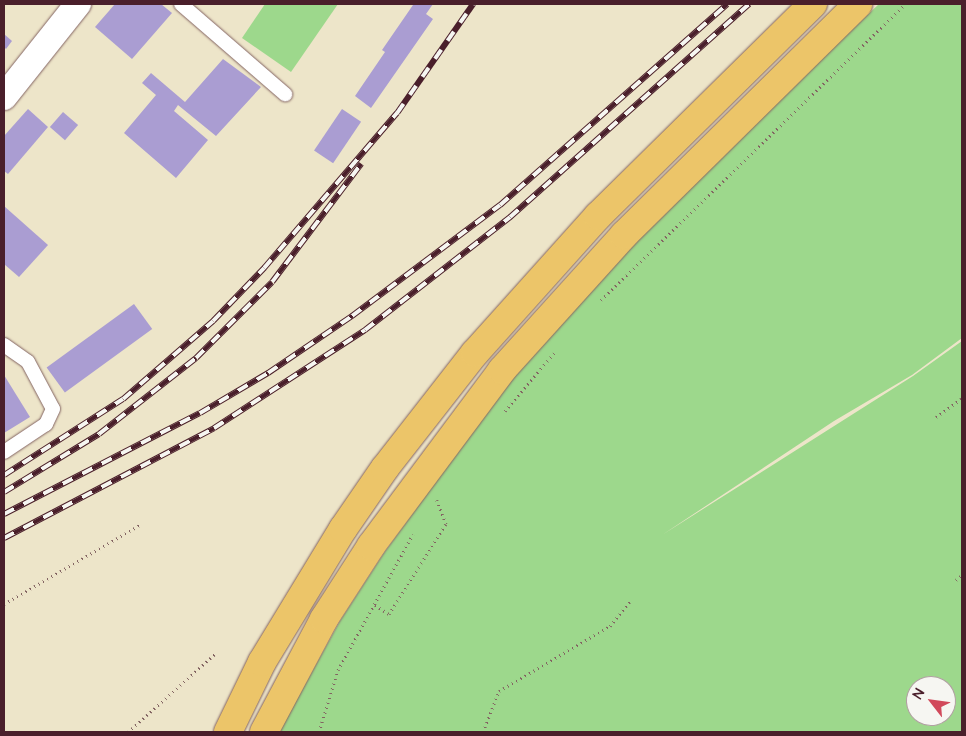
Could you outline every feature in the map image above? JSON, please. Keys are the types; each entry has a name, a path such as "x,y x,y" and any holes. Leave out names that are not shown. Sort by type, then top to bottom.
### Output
{"highway":[{"path":"228,732 262,662 343,529 385,468 474,353 598,216 813,4"},
{"path":"264,732 324,619 370,546 502,370 631,228 858,4"}],"street":[{"path":"4,97 78,4"}],"lane":[{"path":"182,4 285,94"},
{"path":"4,345 28,362 53,409 46,424 4,452"}],"path":[{"path":"596,306 905,4"},
{"path":"499,418 556,350"},
{"path":"936,417 962,398"},
{"path":"375,605 389,614 446,524 435,495 430,503"},
{"path":"4,604 140,525"},
{"path":"319,732 338,670 416,529"},
{"path":"956,580 962,575"},
{"path":"483,732 499,691 610,626 631,600"},
{"path":"128,732 216,653"}],"green space":[{"path":"265,4 338,4 291,72 242,38"},
{"path":"879,4 962,4 962,338 912,375 834,421 662,535 913,376 962,341 962,732 279,732 340,621 384,553 512,377 697,176"}],"building":[{"path":"115,4 161,4 172,13 132,59 95,27"},
{"path":"411,4 433,4 426,14 433,19 371,108 355,96 385,52 382,50 413,5"},
{"path":"4,34 12,41 6,49 4,47"},
{"path":"223,59 261,87 216,136 178,105 174,111 208,140 176,178 124,133 156,95 142,83 151,73 185,102"},
{"path":"28,109 48,127 8,174 4,171 4,136"},
{"path":"342,109 361,122 333,163 314,150"},
{"path":"63,112 78,125 65,140 50,127"},
{"path":"4,206 48,245 19,277 4,264"},
{"path":"134,304 152,329 65,393 47,367"},
{"path":"4,375 30,417 4,433"}],"railway":[{"path":"4,475 123,399 213,321 264,268 397,113 473,4"},
{"path":"4,514 200,413 268,373 352,316 500,205 727,4"},
{"path":"4,538 214,428 365,330 510,217 749,4"},
{"path":"4,492 99,434 196,358 272,282 361,164"}]}
